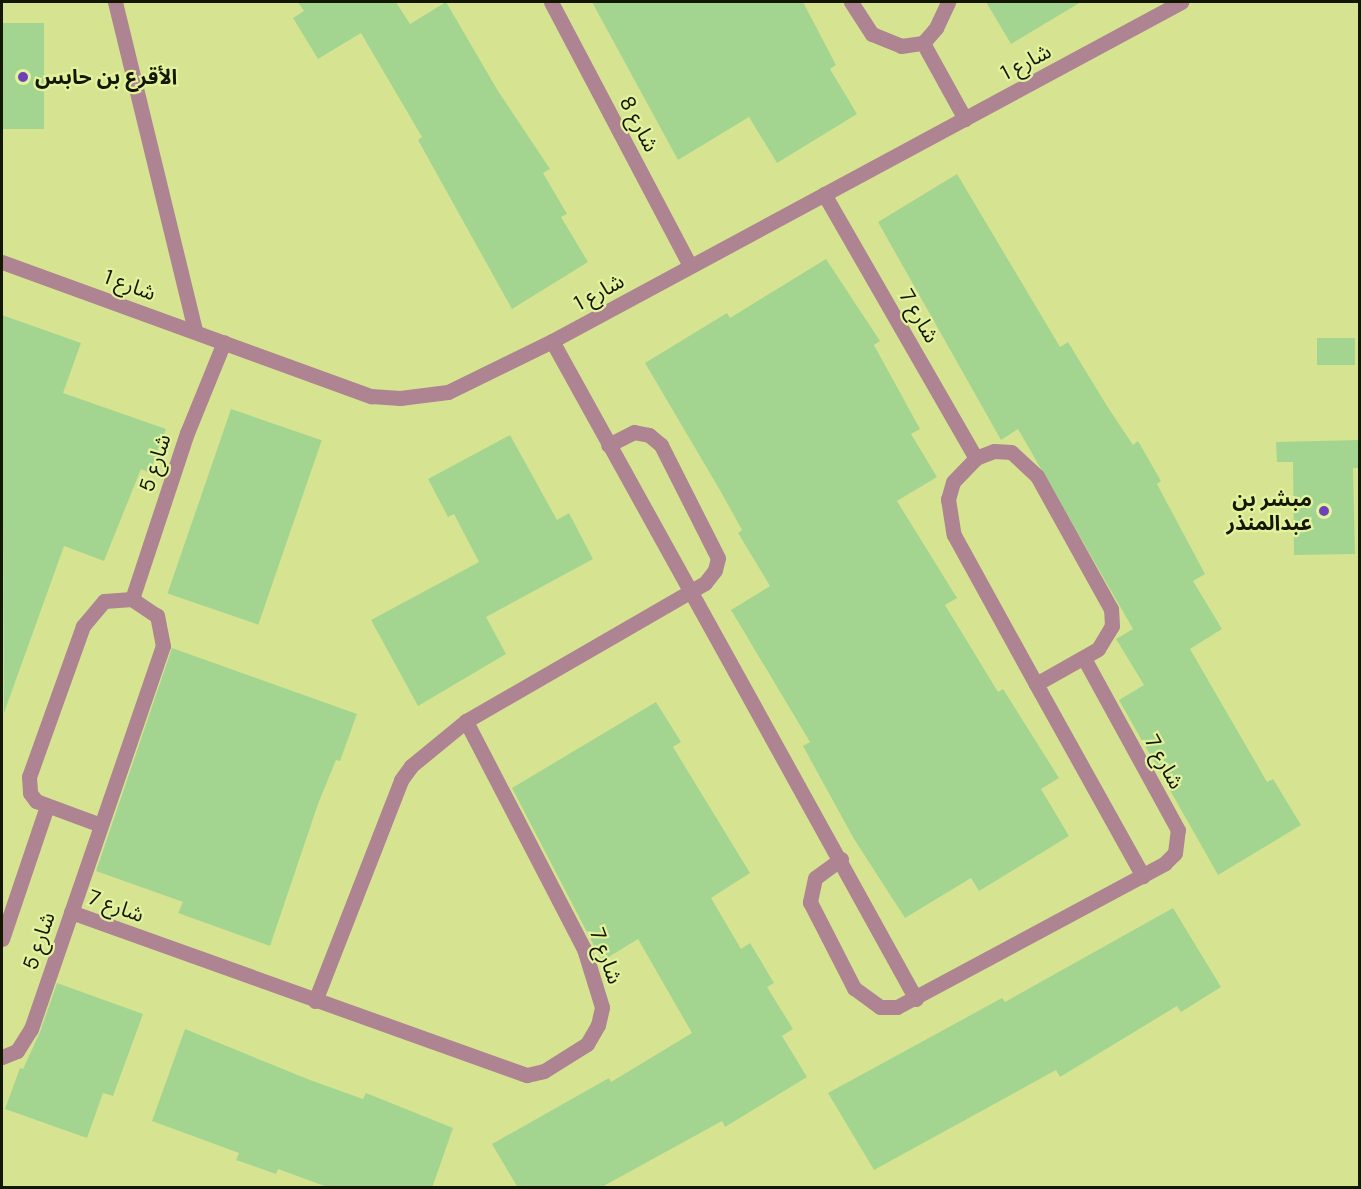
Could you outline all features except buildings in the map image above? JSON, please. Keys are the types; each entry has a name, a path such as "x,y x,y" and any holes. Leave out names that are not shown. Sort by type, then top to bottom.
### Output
{"street":[{"path":"115,2 195,330"},
{"name":"شارع 8","path":"551,2 690,266"},
{"path":"851,2 863,25 885,43 901,46 923,43 940,21 948,2"},
{"name":"شارع 1","path":"2,262 195,330 371,396 400,398 448,392 552,341 1181,2"},
{"path":"923,43 965,119"},
{"name":"شارع 7","path":"824,194 976,458"},
{"path":"552,341 688,593 841,859 916,999"},
{"name":"شارع 5","path":"2,1057 17,1051 31,1029 163,646 158,616 132,599 188,433 224,342"},
{"path":"315,1001 401,780 422,753 466,721 705,583 715,570 718,558 661,445 649,435 634,432 608,445"},
{"path":"1036,684 1084,658 1107,639 1112,626 1111,609 1027,464 1011,452 994,451 976,458 953,482 948,499 949,520 1036,684 1143,876"},
{"path":"100,825 46,806 30,793 29,777 83,626 104,601 132,599"},
{"name":"شارع 7","path":"841,859 815,878 810,902 854,988 880,1007 897,1007 916,999 1143,876 1175,853 1178,830 1084,658"},
{"name":"شارع 7","path":"71,912 527,1075 567,1060 587,1044 598,1025 602,1007 584,949 466,721"},
{"name":"شارع 5","path":"2,939 46,806"}],"place":[{"name":"الأقرع بن حابس","path":"23,77"},
{"name":"مبشر بن عبدالمنذر","path":"1324,511"}]}
